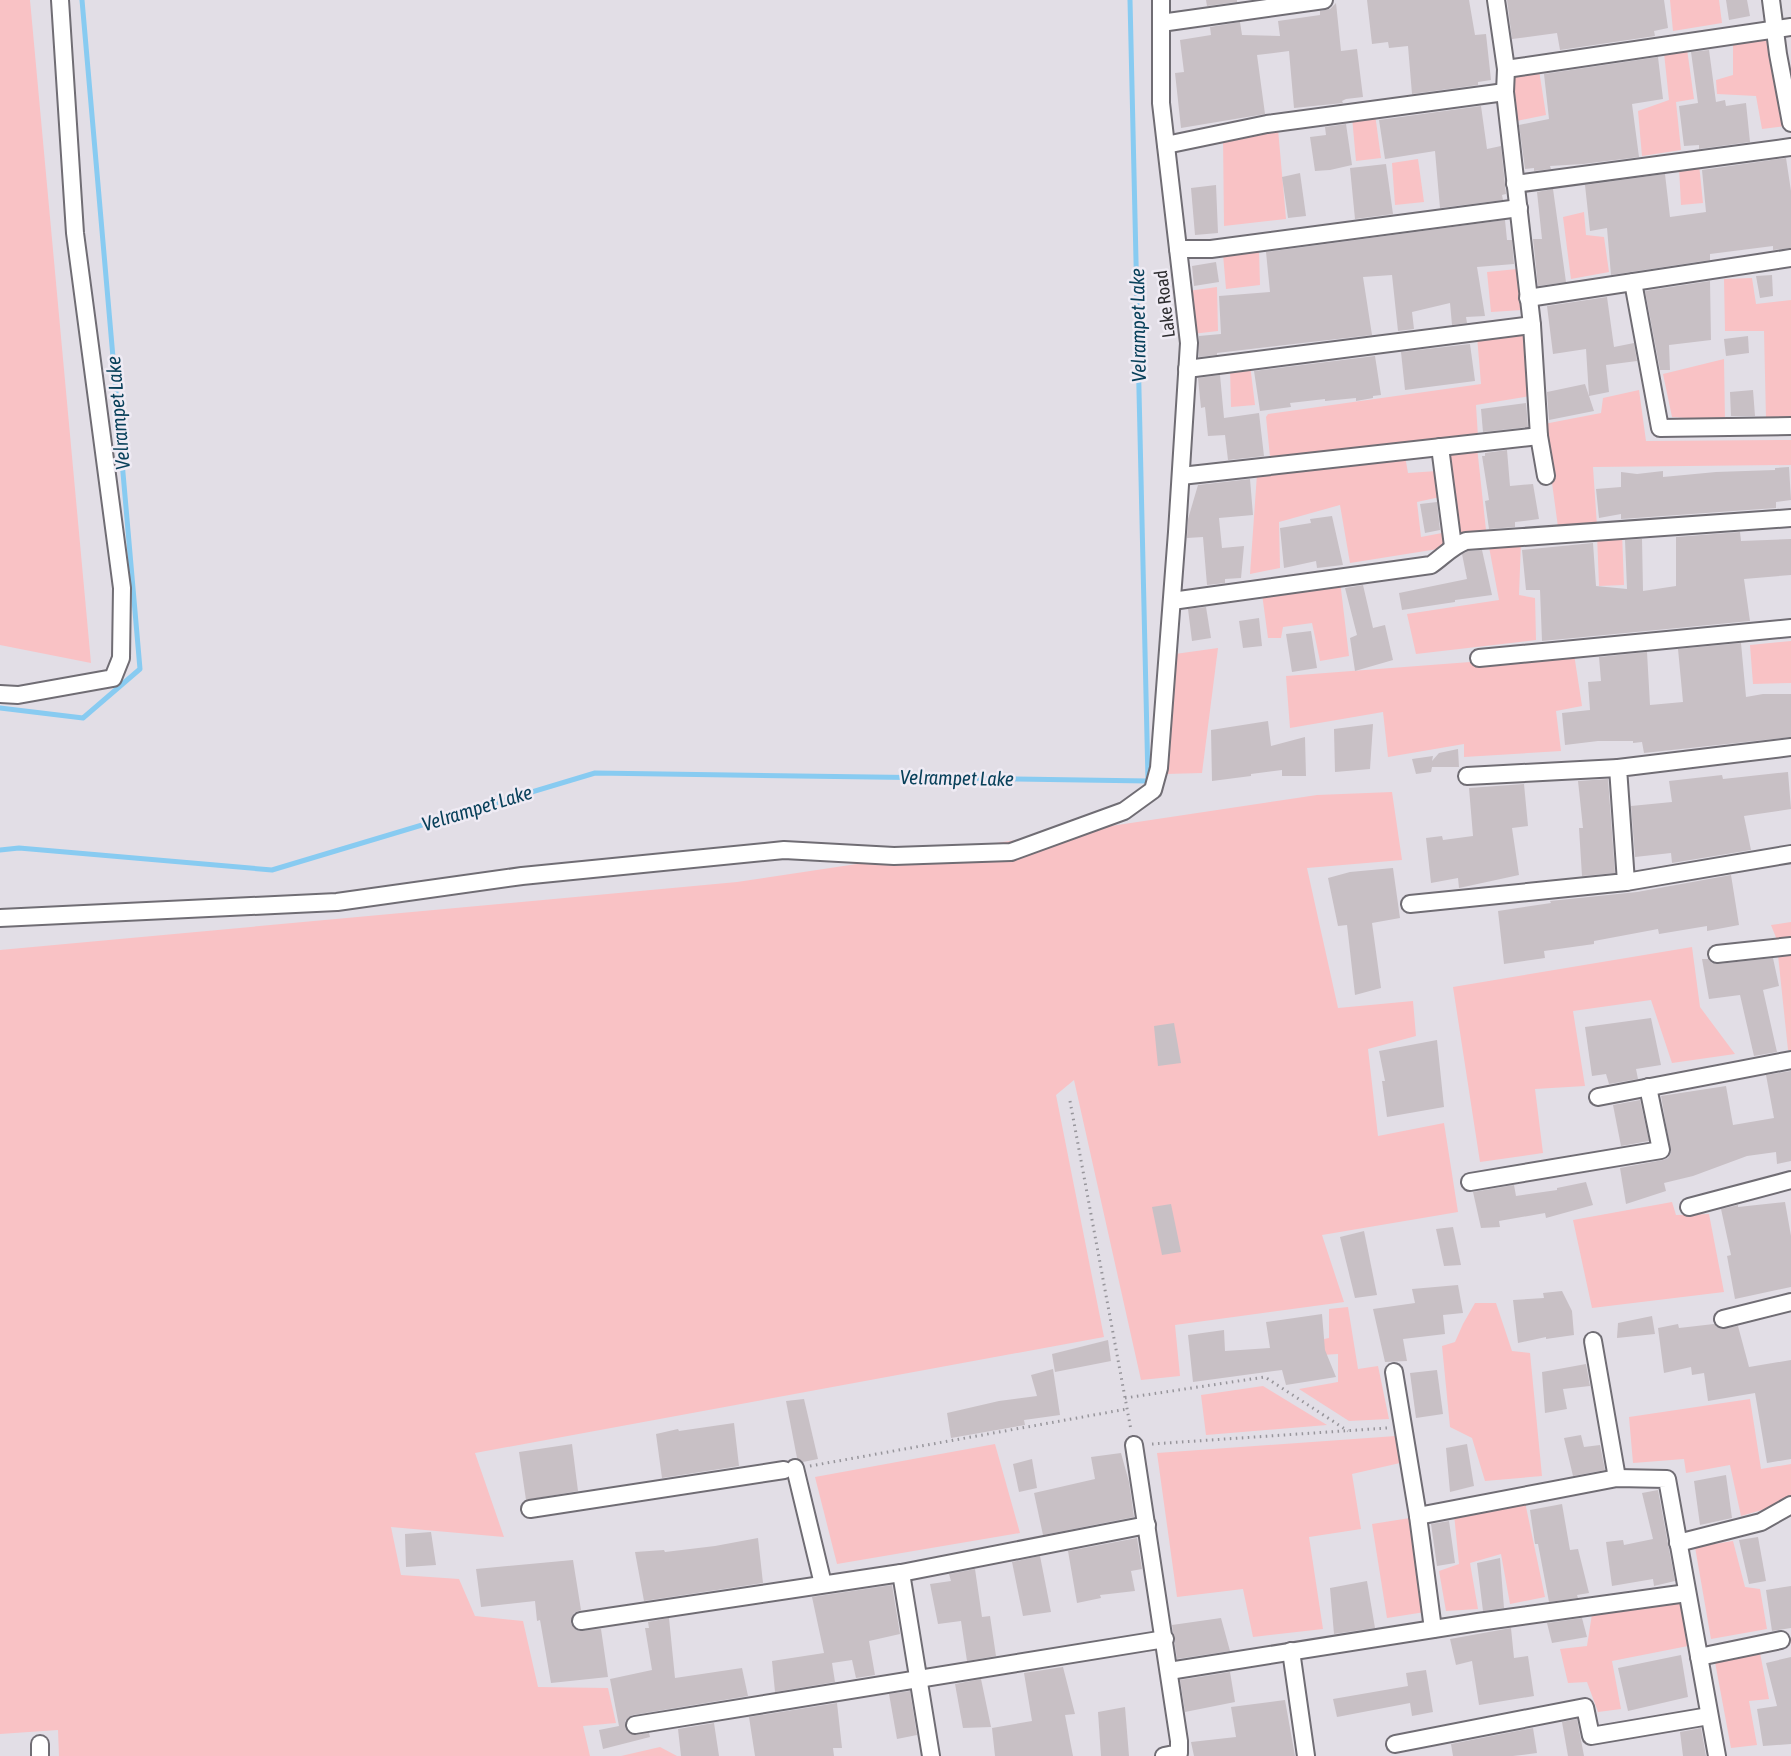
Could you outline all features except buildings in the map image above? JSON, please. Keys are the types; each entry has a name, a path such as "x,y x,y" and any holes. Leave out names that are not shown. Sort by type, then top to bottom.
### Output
{"street":[{"path":"0,694 18,695 113,678 121,658 122,588 75,232 60,0"},
{"name":"Lake Road","path":"0,918 337,902 522,876 784,850 894,855 1011,852 1124,811 1153,790 1159,768 1189,343 1161,103 1161,0"},
{"path":"1161,23 1324,0"},
{"path":"1496,0 1506,69 1505,92 1532,325 1539,436 1546,476"},
{"path":"1771,0 1783,29 1791,123"},
{"path":"1506,69 1783,29"},
{"path":"1166,145 1268,124 1505,92"},
{"path":"1515,184 1791,147"},
{"path":"1178,249 1211,249 1519,208"},
{"path":"1528,298 1791,258"},
{"path":"1633,282 1660,428 1791,426"},
{"path":"1187,369 1532,325"},
{"path":"1181,476 1539,436"},
{"path":"1440,447 1453,546"},
{"path":"1172,601 1431,565 1453,546 1466,541 1791,518"},
{"path":"1479,658 1791,628"},
{"path":"1467,776 1618,768 1791,747"},
{"path":"1618,768 1626,882"},
{"path":"1410,904 1626,882 1791,854"},
{"path":"1717,954 1791,946"},
{"path":"1598,1097 1791,1060"},
{"path":"1470,1182 1661,1150 1648,1087"},
{"path":"1689,1207 1791,1180"},
{"path":"1723,1319 1791,1302"},
{"path":"1593,1341 1617,1478"},
{"path":"1394,1372 1418,1516 1433,1629"},
{"path":"1134,1445 1179,1740 1179,1753 1164,1756"},
{"path":"530,1509 789,1469 823,1584"},
{"path":"1418,1516 1617,1478 1667,1479 1717,1756"},
{"path":"1678,1543 1761,1522 1791,1505"},
{"path":"581,1621 901,1573 1147,1524"},
{"path":"901,1573 931,1756"},
{"path":"1169,1671 1433,1629 1687,1593"},
{"path":"635,1725 1165,1639"},
{"path":"1699,1658 1781,1640"},
{"path":"1291,1652 1306,1756"},
{"path":"1395,1744 1585,1707 1591,1736 1709,1716"}],"path":[{"path":"1070,1101 1134,1445 1403,1427"},
{"path":"1125,1398 1265,1377 1348,1431"},
{"path":"789,1469 1127,1409"}],"shaded area":[{"path":"0,0 30,0 91,663 0,645"},
{"path":"1670,0 1719,0 1722,23 1673,31"},
{"path":"1771,37 1786,126 1762,129 1756,96 1717,94 1716,80 1733,75 1733,41"},
{"path":"1687,49 1694,99 1676,102 1681,150 1642,156 1638,111 1669,100 1664,53"},
{"path":"1539,70 1546,115 1512,122 1509,72"},
{"path":"1375,114 1381,158 1356,161 1352,117"},
{"path":"1278,129 1286,219 1224,226 1223,137"},
{"path":"1418,159 1424,202 1395,205 1392,163"},
{"path":"1699,164 1703,203 1681,205 1679,168"},
{"path":"1584,212 1586,235 1604,237 1609,272 1571,279 1563,217"},
{"path":"1259,250 1260,285 1226,289 1223,254"},
{"path":"1517,269 1522,310 1491,312 1487,272"},
{"path":"1752,278 1756,304 1791,300 1791,417 1766,419 1764,331 1725,331 1724,279"},
{"path":"1217,287 1218,331 1192,334 1188,291"},
{"path":"1527,331 1530,396 1476,405 1478,437 1270,457 1266,417 1268,414 1481,384 1477,336"},
{"path":"1724,359 1725,421 1672,417 1663,374"},
{"path":"1250,365 1255,405 1231,407 1230,368"},
{"path":"1639,390 1646,441 1791,440 1791,465 1593,467 1597,526 1558,527 1544,424 1601,413 1603,398"},
{"path":"1477,447 1486,530 1455,534 1444,452"},
{"path":"1405,456 1408,473 1437,471 1440,497 1417,502 1421,537 1442,533 1444,548 1350,563 1340,505 1279,522 1280,568 1250,574 1257,474"},
{"path":"1622,533 1624,585 1599,586 1597,534"},
{"path":"1521,542 1519,595 1535,598 1536,640 1416,654 1407,614 1499,600 1489,547"},
{"path":"1340,581 1349,656 1320,661 1312,623 1283,627 1281,638 1268,638 1262,594"},
{"path":"1791,641 1791,683 1753,684 1750,645"},
{"path":"1218,648 1202,773 1166,774 1175,654"},
{"path":"1574,654 1582,706 1556,711 1561,751 1464,757 1464,744 1388,757 1383,712 1290,728 1286,676"},
{"path":"1392,792 1402,860 1307,868 1338,1008 1413,1001 1416,1036 1368,1049 1378,1136 1444,1123 1458,1212 1322,1235 1344,1302 1175,1325 1180,1376 1141,1380 1074,1080 1056,1095 1104,1337 475,1453 504,1537 391,1527 401,1575 459,1579 475,1616 523,1621 538,1687 608,1688 616,1723 583,1726 590,1756 59,1756 58,1730 0,1734 0,950 737,882 1317,795"},
{"path":"1791,922 1791,938 1777,940 1771,925"},
{"path":"1692,947 1700,1007 1735,1054 1672,1063 1651,1000 1573,1011 1585,1086 1535,1089 1543,1153 1480,1162 1453,987"},
{"path":"1791,953 1791,1050 1788,1050 1778,955"},
{"path":"1672,1202 1676,1215 1709,1214 1724,1292 1592,1308 1573,1220"},
{"path":"1475,1303 1496,1303 1512,1351 1530,1353 1542,1476 1485,1481 1472,1438 1450,1427 1442,1346 1455,1342"},
{"path":"1348,1307 1358,1369 1378,1366 1389,1419 1349,1421 1299,1389 1338,1382 1338,1354 1289,1357 1290,1346 1329,1338 1329,1309"},
{"path":"1263,1386 1327,1425 1206,1435 1201,1395"},
{"path":"1750,1399 1761,1469 1791,1464 1791,1497 1769,1508 1741,1516 1730,1465 1686,1473 1684,1459 1633,1463 1629,1417"},
{"path":"1396,1436 1400,1463 1352,1474 1361,1529 1309,1537 1323,1629 1253,1637 1243,1589 1177,1597 1157,1453"},
{"path":"995,1444 1020,1533 837,1564 815,1477"},
{"path":"1525,1502 1545,1597 1510,1604 1501,1554 1470,1563 1478,1609 1446,1611 1439,1571 1459,1564 1454,1514"},
{"path":"1410,1518 1425,1612 1387,1618 1372,1524"},
{"path":"1733,1541 1745,1587 1760,1589 1767,1629 1711,1639 1695,1547"},
{"path":"1680,1599 1688,1646 1612,1661 1621,1709 1598,1712 1587,1682 1568,1683 1560,1649 1587,1646 1592,1614"},
{"path":"1760,1653 1769,1699 1749,1701 1757,1745 1731,1748 1715,1662"},
{"path":"660,1747 677,1756 621,1756"}],"waterway":[{"name":"Velrampet Lake","path":"0,708 83,718 140,669 82,0"},
{"name":"Velrampet Lake","path":"0,850 19,848 272,870 595,773 1148,781 1130,0"}]}
